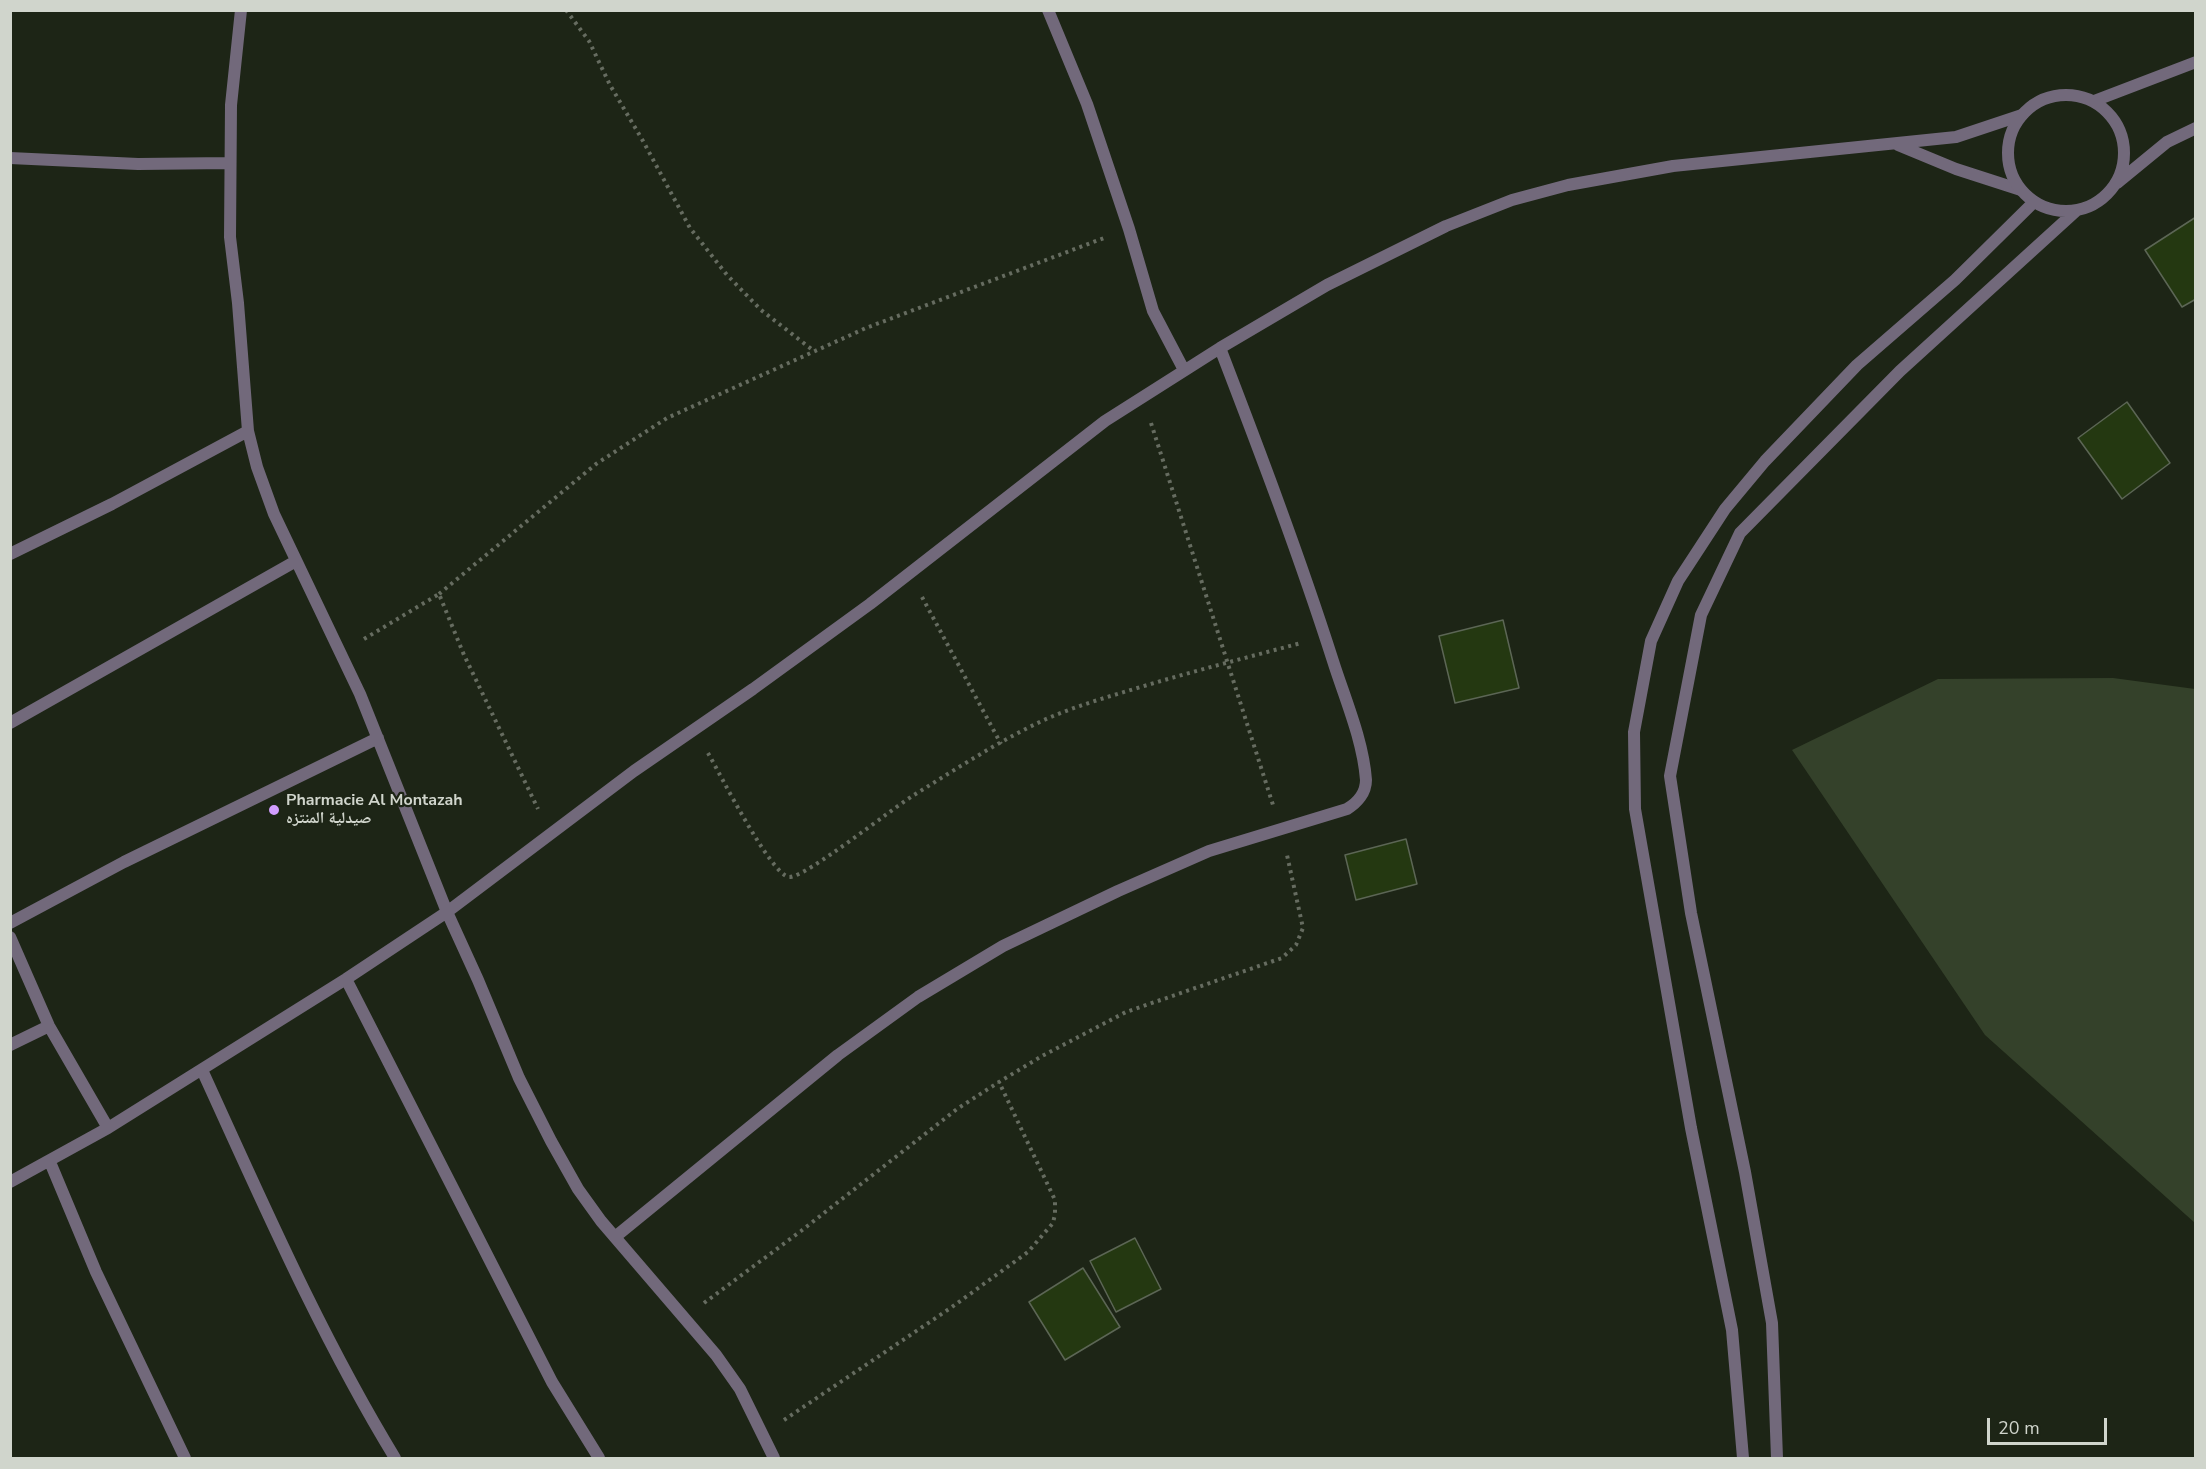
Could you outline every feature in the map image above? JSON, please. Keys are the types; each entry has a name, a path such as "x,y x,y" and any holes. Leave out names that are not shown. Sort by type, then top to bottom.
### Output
{"street":[{"path":"241,10 231,105 230,237 238,303 248,431 256,467 296,561 341,653 378,738 447,912 519,1078 551,1141 578,1189 657,1289 716,1355 740,1389 774,1458"},
{"path":"1048,10 1087,104 1129,229 1153,311 1184,370"},
{"path":"2094,101 2196,62"},
{"path":"2116,184 2123,166 2125,148 2120,130 2110,113 2094,101 2076,94 2056,95 2037,102 2022,115 2011,132 2008,151 2010,171 2021,190 2034,202 2052,209 2077,210 2088,207 2103,198 2116,184 2167,142 2196,128"},
{"path":"10,1182 50,1162 202,1070 447,912 550,834 753,689 909,573 1105,421 1184,370 1326,285 1446,226 1512,200 1568,184 1672,166 1956,136 2022,115"},
{"path":"1897,144 1956,169 2021,190"},
{"path":"10,158 138,164 229,163"},
{"path":"1743,1458 1732,1330 1691,1128 1635,809 1634,732 1651,640 1678,581 1725,509 1765,461 1857,365 1955,280 2034,202"},
{"path":"1777,1458 1772,1323 1745,1172 1691,913 1670,776 1701,615 1740,533 1900,371 2077,210"},
{"path":"615,1237 838,1055 918,997 1003,946 1209,851 1347,809 1358,801 1365,790 1366,781 1357,738 1286,518 1220,348"},
{"path":"10,554 112,504 248,431"},
{"path":"10,723 296,561"},
{"path":"10,923 124,862 378,738"},
{"path":"10,938 49,1026 108,1128"},
{"path":"346,979 552,1382 599,1458"},
{"path":"10,1045 49,1026"},
{"path":"202,1070 294,1269 365,1410 395,1458"},
{"path":"50,1162 96,1272 185,1458"}],"path":[{"path":"566,10 589,40 610,85 690,228 727,275 761,310 814,351"},
{"path":"341,653 439,594 596,464 667,418 866,328 1129,229"},
{"path":"909,573 1001,744"},
{"path":"439,594 464,655 550,834"},
{"path":"694,729 753,833 780,872 789,877 807,870 898,805 1045,720 1088,703 1325,637"},
{"path":"762,1435 961,1300 1028,1252 1046,1232 1055,1214 1055,1200 999,1082"}],"green space":[{"path":"2113,678 2195,689 2195,1223 1985,1035 1792,750 1938,679"}],"building":[{"path":"2196,217 2196,299 2182,307 2145,250"},
{"path":"2127,402 2170,463 2122,499 2078,438"},
{"path":"1503,620 1519,688 1455,703 1439,636"},
{"path":"1406,839 1417,884 1356,900 1345,855"},
{"path":"1135,1238 1161,1289 1116,1312 1090,1261"},
{"path":"1083,1268 1120,1327 1065,1360 1029,1302"}],"place":[{"name":"Pharmacie Al Montazah صيدلية المنتزه","path":"274,810"}]}
